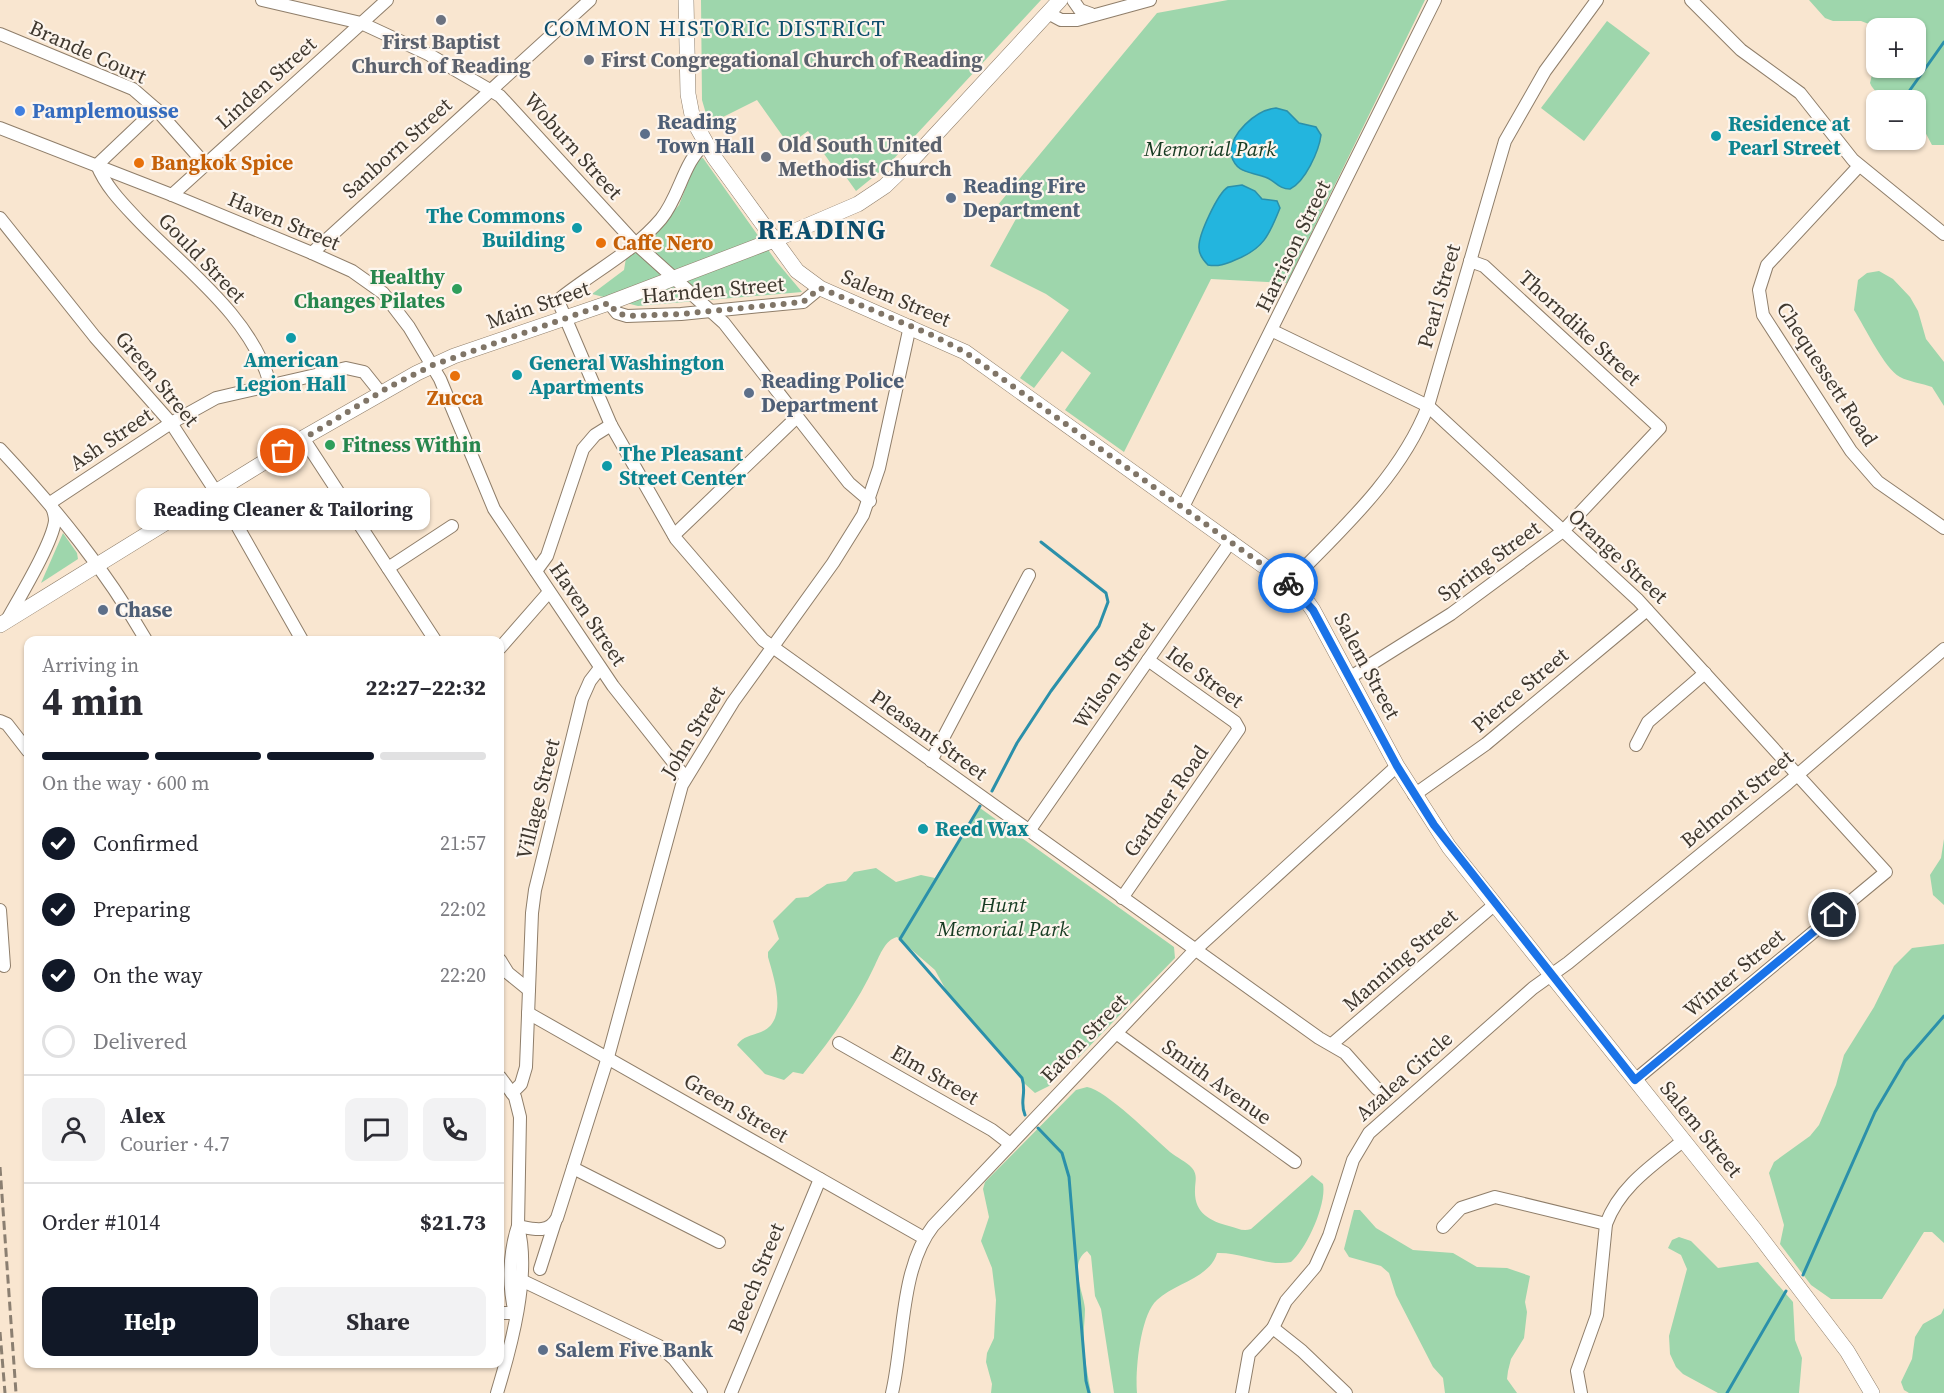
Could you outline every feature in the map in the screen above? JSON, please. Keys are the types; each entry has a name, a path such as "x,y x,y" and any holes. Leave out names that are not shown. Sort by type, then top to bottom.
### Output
{"main road":[{"name":"Salem Street","path":"686,0 690,111 705,144 797,271 820,288 910,326 971,356 1289,583 1309,604 1397,766 1449,847 1684,1140 1818,1312 1858,1368 1872,1393"},
{"name":"Main Street","path":"3,623 303,438 380,392 433,365 609,303 847,211 885,186 1060,0"}],"street":[{"name":"Woburn Street","path":"262,0 361,23 428,54 492,90 509,105 635,243 711,310 849,483 870,501"},
{"name":"Linden Street","path":"172,195 387,0"},
{"name":"Sanborn Street","path":"312,253 590,0"},
{"path":"1072,0 1087,16"},
{"path":"1048,13 1061,20 1150,0"},
{"name":"Harrison Street","path":"1183,507 1273,331 1435,0"},
{"name":"Pearl Street","path":"1289,583 1395,466 1414,438 1428,406 1505,141 1545,71 1597,0"},
{"path":"1691,0 1748,55 1781,76 1800,93 1859,166 1944,234"},
{"name":"Brande Court","path":"0,34 120,82 140,94 205,164"},
{"path":"97,165 156,109"},
{"name":"Haven Street","path":"0,128 312,253 352,271 378,289 396,309 433,365 492,504 600,668 685,777"},
{"path":"563,318 559,304 562,297 635,243 667,211 683,181 692,155 705,144"},
{"name":"Gould Street","path":"97,165 116,195 234,318 264,368 270,384"},
{"name":"Chequessett Road","path":"1859,166 1767,265 1759,285 1760,307 1774,334 1864,468 1892,493 1944,528"},
{"name":"Green Street","path":"0,218 95,337 171,423 216,492 300,636"},
{"name":"Thorndike Street","path":"1470,261 1484,266 1660,428"},
{"name":"Harnden Street","path":"609,303 617,313 627,316 803,302 820,288"},
{"name":"Pleasant Street","path":"563,318 610,425 674,536 745,620 772,647 1195,950 1332,1044 1348,1056 1377,1089"},
{"name":"John Street","path":"540,1269 608,1057 640,933 685,777 772,647 851,536 870,501 910,326"},
{"name":"Orange Street","path":"1273,331 1428,406 1647,610 1886,873"},
{"name":"Ash Street","path":"50,503 171,423 216,398 270,384 350,368 364,372 380,392"},
{"path":"674,536 797,417"},
{"path":"536,572 548,556 583,449 595,435 610,425"},
{"name":"Spring Street","path":"1349,678 1451,614 1563,531 1660,428"},
{"path":"303,438 432,636"},
{"path":"0,449 50,503 99,565 143,636"},
{"path":"3,623 31,578 54,525 55,515 50,503"},
{"path":"388,568 452,526"},
{"name":"Wilson Street","path":"1029,831 1231,541"},
{"path":"931,760 1029,575"},
{"path":"504,643 549,592"},
{"name":"Pierce Street","path":"1414,795 1480,749 1647,610"},
{"name":"Belmont Street","path":"1551,974 1797,775 1944,648"},
{"name":"Ide Street","path":"1148,660 1239,727"},
{"name":"Village Street","path":"512,1093 521,1084 525,1074 535,890 582,699 590,681 600,668"},
{"path":"1636,745 1648,722 1705,673"},
{"path":"0,721 6,724 24,746"},
{"name":"Gardner Road","path":"1122,898 1239,732 1239,727"},
{"name":"Eaton Street","path":"892,1393 910,1282 924,1238 1009,1143 1195,950 1397,766"},
{"name":"Winter Street","path":"1635,1080 1886,873"},
{"name":"Manning Street","path":"1332,1044 1494,904"},
{"path":"0,910 4,966"},
{"path":"504,966 508,973 529,990"},
{"name":"Azalea Circle","path":"1242,1393 1249,1354 1273,1328 1286,1301 1306,1279 1320,1258 1353,1160 1369,1133 1401,1102 1551,974"},
{"name":"Green Street","path":"528,1013 924,1238"},
{"name":"Smith Avenue","path":"1116,1033 1295,1162"},
{"name":"Elm Street","path":"839,1043 993,1131 1009,1143"},
{"path":"497,1393 521,1294 522,1243 518,1226 519,1109 504,1082"},
{"path":"1581,1393 1576,1371 1599,1310 1606,1224 1625,1189 1684,1140"},
{"path":"573,1168 719,1242"},
{"name":"Beech Street","path":"731,1393 820,1179"},
{"path":"1443,1227 1461,1208 1495,1197 1606,1224"},
{"path":"518,1226 543,1230 555,1221"},
{"path":"515,1313 511,1290 513,1243 518,1226"},
{"path":"521,1280 659,1346 675,1359 701,1393"},
{"path":"504,1312 515,1313"},
{"path":"1273,1328 1302,1351 1346,1393"},
{"path":"504,1350 507,1359"}],"green space":[{"path":"701,0 1041,0 888,165 856,191 836,163 832,165 808,131 789,145 757,100 709,124 702,100"},
{"name":"Memorial Park","path":"1228,0 1425,0 1287,283 1211,279 1124,452 1065,410 1091,373 1062,351 1034,388 1020,378 1069,310 1046,294 990,266 1017,217 997,206 1157,13"},
{"path":"1809,0 1944,0 1944,145 1932,145 1926,134 1926,90 1874,90 1870,83 1871,78 1926,78 1926,18 1866,18 1866,23 1833,21 1825,18"},
{"path":"1607,21 1650,53 1584,141 1541,108"},
{"path":"703,158 776,261 802,292 638,306 592,294 624,270 626,258 652,238 679,205 697,159"},
{"path":"1879,271 1893,279 1910,297 1918,311 1926,339 1944,362 1944,406 1932,387 1904,379 1894,372 1881,356 1854,310 1858,280 1867,273"},
{"path":"63,533 77,553 78,559 41,583"},
{"name":"Hunt Memorial Park","path":"980,808 1174,947 1175,958 1051,1085 1035,1093 966,1015 946,990 935,970 897,937 883,948 868,980 851,1008 803,1074 793,1072 784,1080 765,1074 737,1045 745,1038 770,1026 775,1019 776,987 768,957 768,952 779,939 773,921 796,898 808,897 827,884 846,881 854,872 876,868 896,882 921,875 935,878"},
{"path":"1944,839 1944,905 1933,895 1930,875 1941,858"},
{"path":"1944,944 1944,1243 1932,1232 1924,1232 1882,1299 1831,1299 1811,1285 1780,1244 1784,1225 1769,1173 1774,1162 1810,1136 1819,1125 1836,1085 1844,1055 1874,1007 1894,966 1912,948"},
{"path":"1087,1087 1106,1096 1170,1152 1192,1168 1196,1176 1195,1198 1204,1215 1222,1224 1245,1230 1251,1229 1312,1175 1323,1184 1319,1214 1303,1248 1291,1262 1273,1263 1217,1253 1213,1262 1200,1274 1157,1300 1151,1307 1143,1330 1138,1358 1137,1393 1114,1393 1101,1309 1095,1296 1091,1256 1087,1251 1081,1256 1078,1278 1085,1309 1084,1348 1091,1393 991,1393 992,1384 986,1362 987,1353 994,1338 996,1300 992,1268 981,1241 989,1217 983,1189 985,1182 1076,1090"},
{"path":"1354,1210 1360,1210 1376,1228 1413,1250 1453,1253 1477,1267 1507,1268 1530,1276 1525,1302 1527,1312 1524,1338 1511,1359 1507,1379 1517,1393 1445,1393 1443,1378 1433,1367 1396,1295 1389,1273 1381,1266 1349,1257 1344,1249"},
{"path":"1679,1237 1691,1241 1718,1268 1758,1262 1793,1302 1795,1340 1802,1358 1799,1393 1718,1393 1683,1374 1676,1367 1670,1354 1669,1336 1687,1269 1681,1255 1668,1248 1672,1240"},
{"path":"1944,1308 1944,1393 1909,1393 1904,1390 1901,1382 1912,1359 1915,1337 1923,1324 1941,1314"}],"water":[{"path":"1276,108 1287,111 1299,123 1316,127 1321,135 1310,165 1301,180 1290,189 1282,188 1268,178 1240,169 1231,155 1234,139 1245,124 1260,113"},
{"path":"1242,185 1255,191 1262,199 1277,201 1280,208 1276,218 1264,240 1245,256 1225,264 1208,265 1199,251 1205,225 1224,191 1228,187"}],"waterway":[{"path":"1910,90 1944,42"},
{"path":"992,791 1017,743 1051,691 1099,626 1108,602 1106,593 1041,542"},
{"path":"980,806 900,939 1022,1078 1025,1115"},
{"path":"1803,1275 1875,1112 1905,1061 1944,1016"},
{"path":"1038,1128 1062,1153 1069,1177 1086,1381 1089,1393"},
{"path":"1727,1393 1786,1291"}],"railway":[{"path":"0,1167 16,1393"},
{"path":"0,1332 5,1393"}],"way so far":[{"path":"283,451 389,387 433,365 609,303 612,309 620,315 681,314 803,302 820,288 934,336 965,352 1288,583"}],"place":[{"name":"First Baptist Church of Reading","path":"441,20"},
{"name":"First Congregational Church of Reading","path":"589,60"},
{"name":"Pamplemousse","path":"20,111"},
{"name":"Reading Town Hall","path":"645,134"},
{"name":"Residence at Pearl Street","path":"1716,136"},
{"name":"Old South United Methodist Church","path":"766,157"},
{"name":"Bangkok Spice","path":"139,163"},
{"name":"Reading Fire Department","path":"951,198"},
{"name":"The Commons Building","path":"577,228"},
{"name":"Caffe Nero","path":"601,243"},
{"name":"Healthy Changes Pilates","path":"457,289"},
{"name":"American Legion Hall","path":"291,338"},
{"name":"General Washington Apartments","path":"517,375"},
{"name":"Zucca","path":"455,376"},
{"name":"Reading Police Department","path":"749,393"},
{"name":"Fitness Within","path":"330,445"},
{"name":"Reading Cleaner & Tailoring","path":"283,451"},
{"name":"The Pleasant Street Center","path":"607,466"},
{"name":"Chase","path":"103,610"},
{"name":"Reed Wax","path":"923,829"},
{"name":"Salem Five Bank","path":"543,1350"}],"district":[{"name":"COMMON HISTORIC DISTRICT","path":"715,28"},
{"name":"READING","path":"822,230"}],"route":[{"path":"1288,583 1303,596 1313,610 1397,766 1434,825 1635,1080 1834,915"}]}
